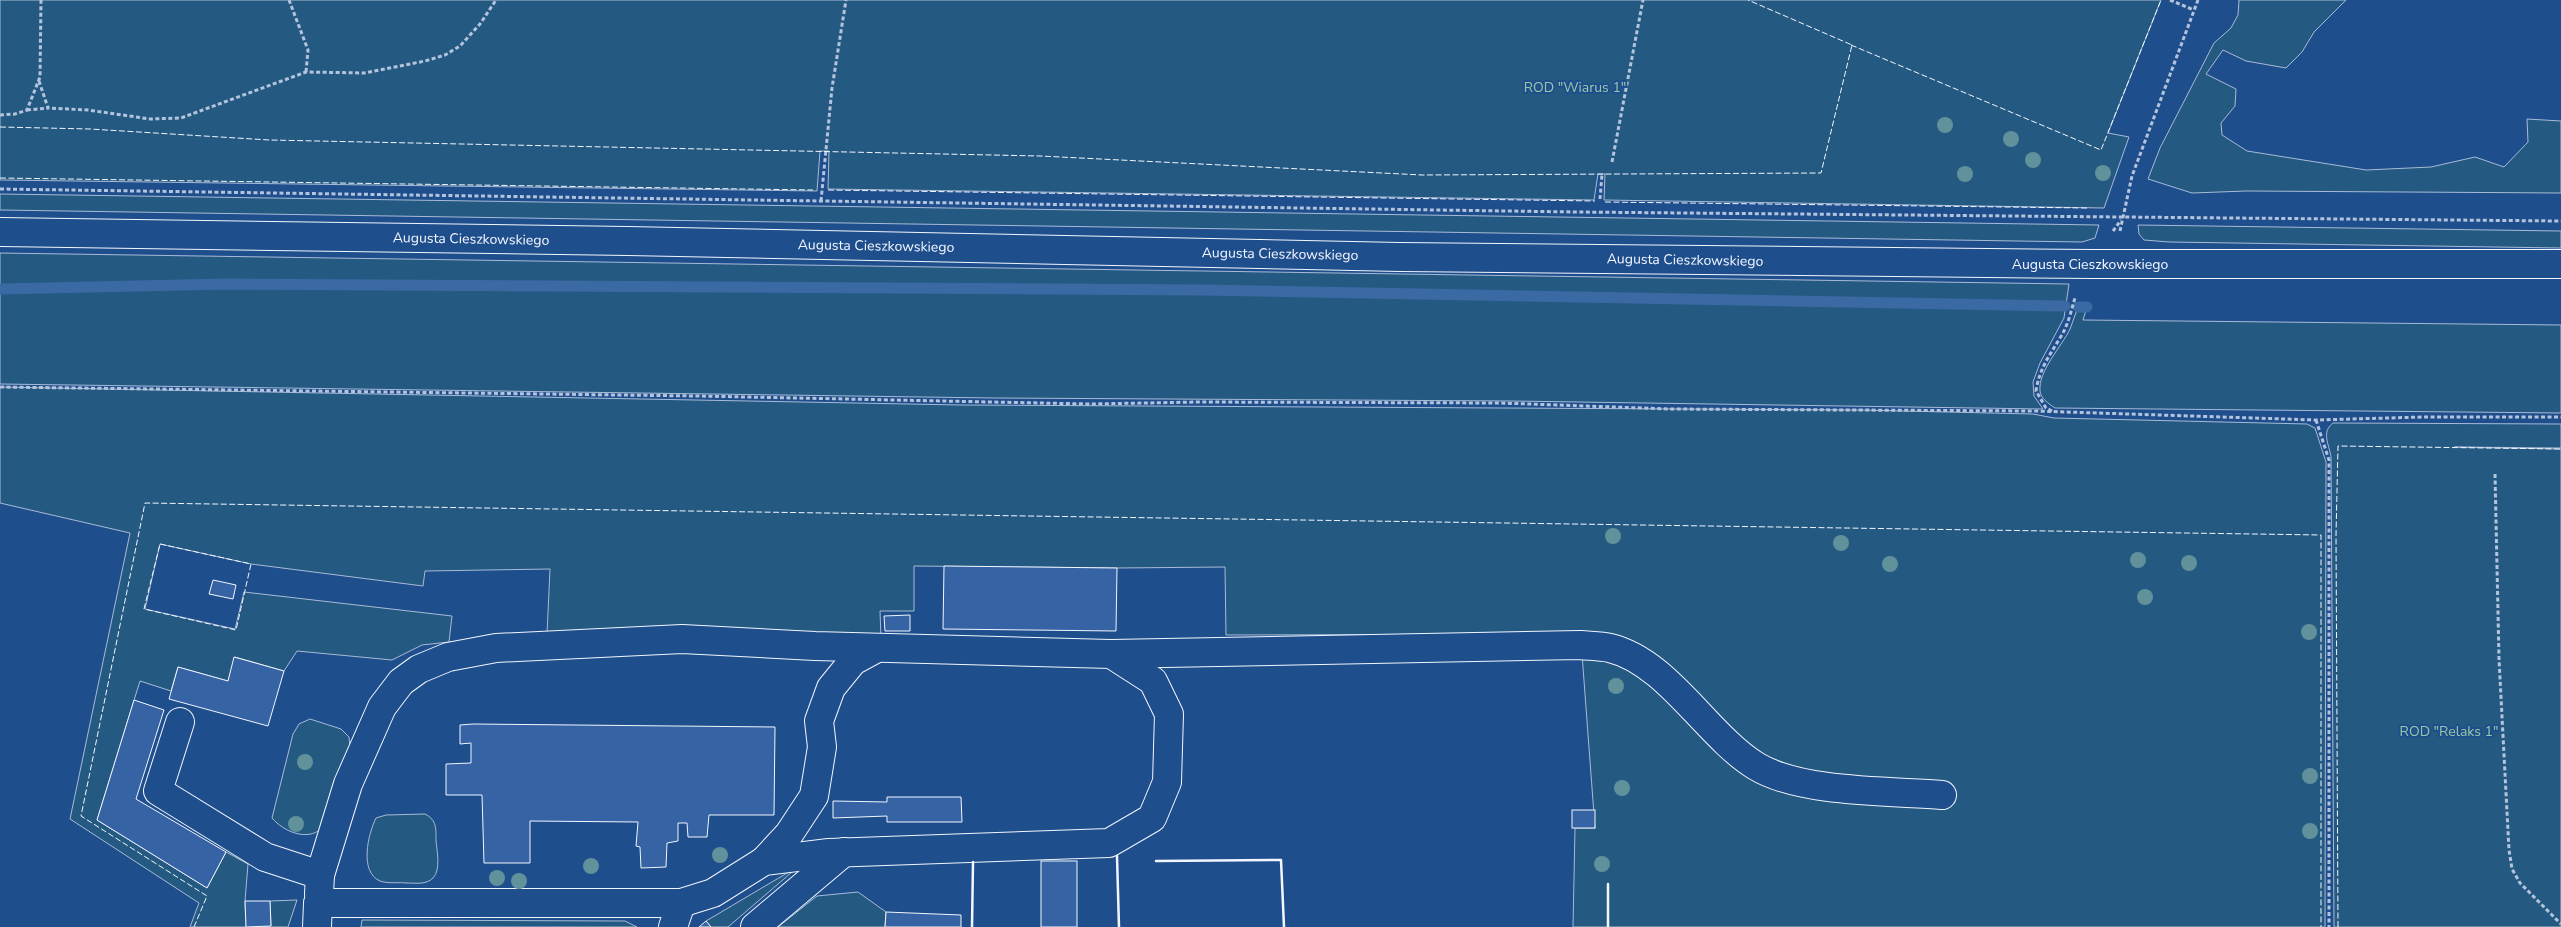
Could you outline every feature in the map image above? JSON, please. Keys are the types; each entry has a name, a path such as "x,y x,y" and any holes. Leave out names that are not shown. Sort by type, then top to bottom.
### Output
{"main road":[{"name":"Augusta Cieszkowskiego","path":"0,232 638,241 1390,257 2114,264 2561,264"},
{"path":"878,648 853,661 831,688 819,721 822,747 814,796 789,834 764,861 677,915 318,915 320,875 348,784 382,707 402,682 419,669 441,660 496,648 682,639 878,648 1111,654 1580,644 1611,648 1640,662 1664,680 1733,749 1757,767 1810,785 1942,795"},
{"path":"764,861 844,852 1109,842 1152,818 1167,782 1169,714 1153,681 1111,654"},
{"path":"180,722 158,791 265,858 320,875"},
{"path":"755,927 844,852"}],"path":[{"path":"41,0 39,81 48,108"},
{"path":"289,0 308,50 306,72"},
{"path":"0,114 15,114 27,110 48,108 88,110 150,119 181,118 284,82 306,72 364,73 445,55 460,46 480,24 496,0"},
{"path":"821,201 832,88 846,0"},
{"path":"1612,162 1643,0"},
{"path":"2170,0 2194,10"},
{"path":"2114,264 2122,217 2132,176 2198,0"},
{"path":"27,110 39,81"},
{"path":"1600,199 1602,174"},
{"path":"0,190 2561,221"},
{"path":"2055,412 2046,408 2036,391 2044,363 2066,327 2076,294"},
{"path":"0,387 698,396 1089,404 1200,402 1501,404 1670,409 2055,412 2316,420 2424,416 2561,417"},
{"path":"2316,420 2329,460 2329,927"},
{"path":"2495,474 2499,659 2509,850 2512,869 2520,883 2561,924"}],"green space":[{"name":"ROD \"Wiarus 1\"","path":"0,0 2161,0 2108,133 2129,137 2104,208 1604,200 1605,174 1598,174 1594,200 828,189 829,151 820,151 817,191 0,180"},
{"path":"2239,0 2346,0 2314,32 2302,52 2286,68 2246,61 2223,50 2206,74 2236,89 2235,106 2221,123 2222,135 2247,151 2366,170 2431,167 2475,157 2504,167 2528,142 2527,119 2561,121 2561,193 2246,191 2192,193 2148,179 2160,148 2214,43 2231,28 2238,15"},
{"path":"0,194 2099,225 2095,238 2082,242 0,210"},
{"path":"2138,225 2561,231 2561,248 2169,242 2144,240 2139,234"},
{"path":"0,253 2069,284 2064,318 2040,363 2033,382 2034,396 2043,409 1511,401 994,398 0,384"},
{"path":"2078,307 2087,307 2083,320 2561,325 2561,413 2055,408 2045,401 2042,396 2040,383 2047,367 2070,329"},
{"path":"0,387 962,405 1861,410 2033,414 2054,418 2307,424 2315,428 2326,462 2325,927 1573,927 1575,828 1595,828 1582,654 1610,658 1659,686 1722,758 1749,775 1882,779 1810,773 1785,767 1761,754 1584,634 1226,635 1225,567 914,566 914,611 880,611 881,638 547,634 550,569 425,571 423,586 251,564 160,544 145,609 235,629 244,592 452,616 449,642 422,645 392,660 297,651 284,671 235,657 228,681 178,667 171,691 140,681 97,820 207,888 226,852 248,864 245,901 246,927 190,927 199,903 70,819 130,533 0,503"},
{"name":"ROD \"Relaks 1\"","path":"2333,423 2561,424 2561,448 2454,447 2561,449 2561,927 2334,927 2331,457 2327,434 2327,430"},
{"path":"310,719 341,729 349,737 350,747 321,829 315,833 303,834 289,831 272,818 293,734 299,724"},
{"path":"425,814 432,819 436,829 438,865 433,878 421,883 390,883 380,881 373,876 369,870 367,852 370,833 376,818 386,815"},
{"path":"799,866 728,927 711,927 706,921"},
{"path":"858,892 886,912 885,927 778,927 817,896"},
{"path":"297,900 288,927 246,927 271,926 270,901"},
{"path":"362,920 625,921 637,927 361,927"}],"building":[{"path":"944,566 1117,568 1116,631 943,629"},
{"path":"213,580 236,585 233,599 209,594"},
{"path":"910,615 910,631 885,631 884,616"},
{"path":"234,657 284,671 268,726 169,699 178,667 228,681"},
{"path":"134,700 164,710 136,799 226,852 207,888 97,820"},
{"path":"460,725 775,727 774,815 709,815 707,837 688,837 687,823 678,823 678,841 667,843 666,867 641,868 640,847 636,846 638,822 530,821 530,863 484,863 482,795 446,795 446,764 471,763 471,743 460,744"},
{"path":"887,797 961,797 962,822 887,822 887,816 833,818 833,801 887,802"},
{"path":"1572,810 1595,810 1595,828 1572,828"},
{"path":"1041,861 1077,861 1077,927 1041,927"},
{"path":"245,901 270,901 271,926 246,927"},
{"path":"886,912 961,915 961,927 885,927"},
{"path":"706,921 711,927 699,927"}],"waterway":[{"path":"0,289 227,284 1202,290 2065,306"},
{"path":"2078,307 2087,307"}],"fence":[{"path":"0,127 90,129 269,140 1040,156 1422,175 1821,173 1852,45 1748,0"},
{"path":"1851,45 2101,150 2161,0"},
{"path":"0,178 813,190"},
{"path":"828,190 1595,201"},
{"path":"1605,202 2087,208"},
{"path":"2338,927 2336,535 2338,446 2561,449"},
{"path":"194,927 207,896 81,816 145,503 2321,535 2321,927"},
{"path":"160,544 251,564 236,630 144,609 160,544"}],"wall":[{"path":"1117,856 1119,927"},
{"path":"1156,861 1281,860 1284,927"},
{"path":"972,927 973,862"},
{"path":"1608,884 1608,927"}]}
